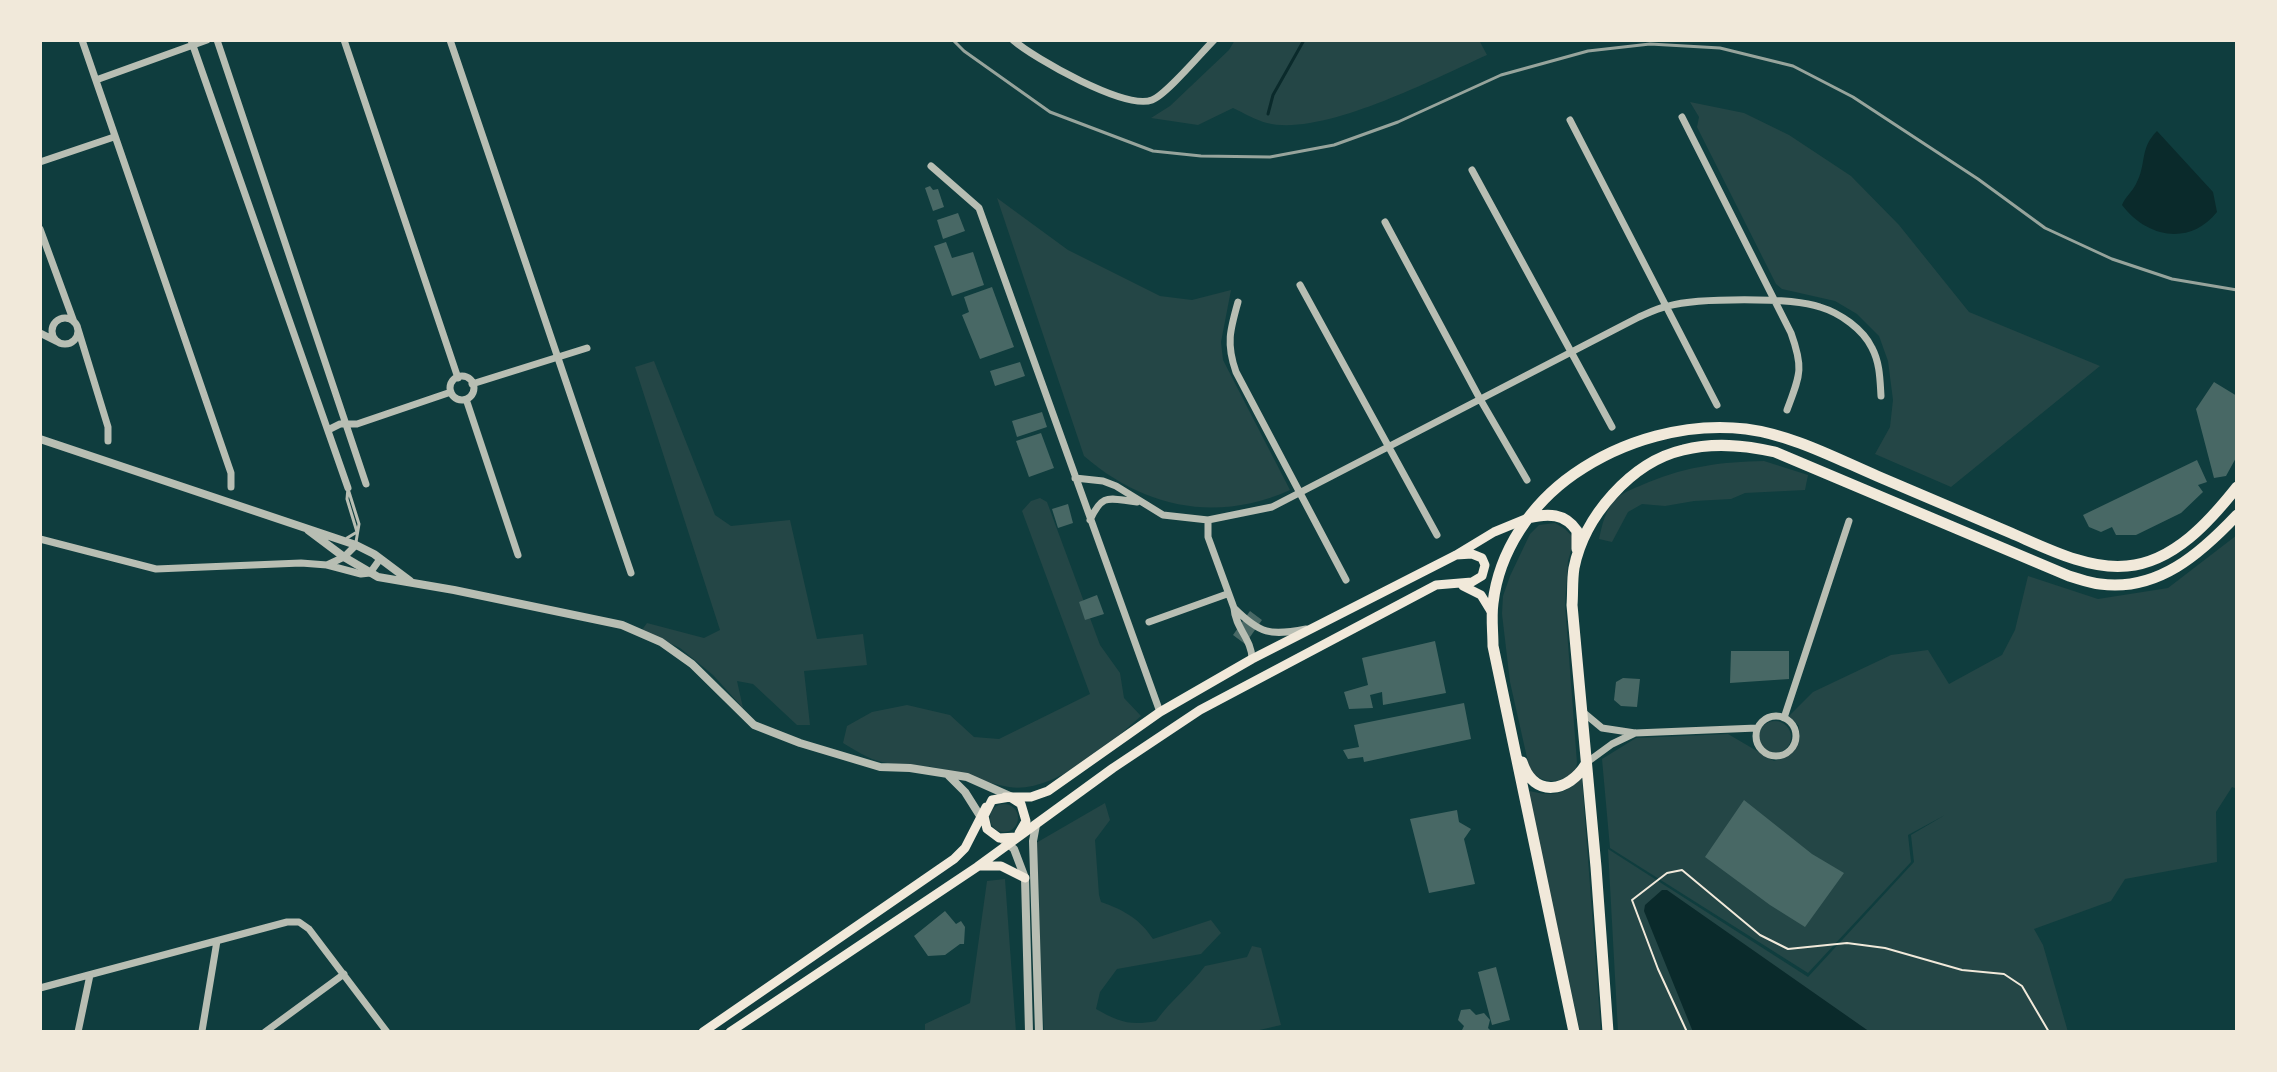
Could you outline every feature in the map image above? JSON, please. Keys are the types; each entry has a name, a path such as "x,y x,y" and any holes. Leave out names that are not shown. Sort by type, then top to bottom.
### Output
{"main road":[{"path":"1586,763 1567,784 1554,788 1539,785 1529,778 1511,723 1493,646 1493,603 1505,553 1528,518 1565,480 1601,455 1673,432 1746,429 1810,447 2072,558 2126,566 2154,559 2176,547 2199,530 2237,487"},
{"path":"1574,570 1579,552 1600,511 1620,486 1650,464 1680,450 1710,446 1744,445 1775,452 2069,576 2102,585 2143,581 2165,574 2191,559 2237,515"},
{"path":"703,1032 954,859 983,821 986,807 996,798 1031,797 1048,791 1160,712 1252,659 1456,555 1494,532 1528,518 1556,515 1571,522 1577,531 1572,629 1608,1032"},
{"path":"983,821 992,834 1006,840 1021,836 1113,768 1200,710 1436,585 1479,580 1485,565 1482,558 1456,555"},
{"path":"1456,584 1472,588 1481,595 1493,617"},
{"path":"1511,723 1533,846 1574,1032"},
{"path":"730,1032 977,867 1006,840 1022,830 1026,821 1023,806 1009,797"},
{"path":"977,867 1001,866 1025,878"}],"street":[{"path":"82,40 231,473 231,487"},
{"path":"96,80 207,40"},
{"path":"217,40 366,484"},
{"path":"344,40 458,378"},
{"path":"450,40 631,573"},
{"path":"1013,40 1077,80 1142,103 1156,99 1214,40"},
{"path":"192,43 348,488"},
{"path":"1682,117 1791,333 1800,359 1798,381 1787,410"},
{"path":"1570,120 1717,405"},
{"path":"40,162 114,137"},
{"path":"931,166 979,208 1160,712"},
{"path":"1472,170 1612,427"},
{"path":"1385,222 1527,480"},
{"path":"40,229 76,326 108,427 108,441"},
{"path":"1300,285 1437,535"},
{"path":"60,342 53,334 64,312 64,298"},
{"path":"1238,302 1230,331 1229,352 1236,372 1346,580"},
{"path":"1075,478 1103,481 1116,486 1163,515 1208,520 1272,507 1572,351 1666,306 1690,302 1774,302 1820,307 1842,317 1863,334 1873,349 1879,366 1881,396"},
{"path":"40,332 67,318 76,326"},
{"path":"60,342 74,341 76,326"},
{"path":"40,332 74,348 86,358"},
{"path":"472,384 587,348"},
{"path":"458,378 467,378 472,384 473,391 466,399 456,399 451,392 451,383 458,378"},
{"path":"328,430 347,423 357,424 451,392"},
{"path":"466,399 518,555"},
{"path":"331,439 345,438 357,424"},
{"path":"40,439 356,545 414,584"},
{"path":"1089,521 1096,505 1105,499 1139,502"},
{"path":"1208,520 1208,537 1234,608 1256,629 1286,633 1312,628"},
{"path":"1784,718 1849,521"},
{"path":"308,530 368,573 622,625 661,642 692,664 754,725 800,743 880,767 910,768 978,781 1009,797"},
{"path":"40,539 156,569 286,563 327,565 361,574 368,573 380,559"},
{"path":"327,565 344,557 356,545"},
{"path":"1149,622 1227,594"},
{"path":"1234,608 1234,619 1252,649 1252,659"},
{"path":"1580,709 1602,728 1635,733 1757,728 1771,716 1784,718 1790,721 1796,733 1794,747 1783,756 1770,756 1756,742 1757,728"},
{"path":"1586,763 1612,744 1635,733"},
{"path":"949,775 983,821"},
{"path":"973,804 976,816 973,832"},
{"path":"1036,825 1033,841 1039,1032"},
{"path":"1006,840 1020,859 1025,878 1029,1032"},
{"path":"40,988 287,922 299,922 309,929 387,1032"},
{"path":"202,1032 217,941"},
{"path":"265,1032 344,974"},
{"path":"78,1032 90,975"}],"lane":[{"path":"348,488 347,499 357,532 356,545"},
{"path":"340,539 357,532"}],"path":[{"path":"1687,1032 1658,969 1632,900 1667,873 1682,870 1760,935 1788,949 1847,943 1885,948 1962,970 2004,974 2022,986 2049,1032"}],"shaded area":[{"path":"1235,40 1479,40 1487,55 1378,103 1317,122 1290,125 1267,123 1233,108 1198,125 1151,118 1170,106 1229,50"},
{"path":"1690,102 1744,113 1789,135 1851,176 1899,225 1969,312 2100,366 1951,487 1875,454 1890,427 1893,400 1888,361 1879,336 1857,314 1835,301 1782,289 1776,284 1697,127 1699,117"},
{"path":"2157,131 2213,192 2217,212 2194,230 2169,234 2156,231 2132,216 2122,205 2136,184 2145,150"},
{"path":"997,198 1068,250 1160,296 1192,300 1231,290 1221,342 1223,360 1290,490 1235,506 1182,505 1131,488 1084,456"},
{"path":"654,361 715,515 731,526 790,520 817,639 863,634 867,665 804,671 810,725 797,725 753,684 737,681 743,708 713,675 680,648 642,630 647,623 704,638 720,630 635,367"},
{"path":"1764,461 1808,475 1805,490 1745,493 1731,499 1665,506 1642,504 1628,512 1612,542 1599,539 1612,503 1631,489 1692,469"},
{"path":"1040,498 1047,502 1100,645 1120,673 1124,698 1141,716 1080,765 1044,783 1026,787 1009,787 930,767 882,762 843,743 847,726 872,712 907,705 950,715 974,737 999,739 1090,694 1022,511 1031,501"},
{"path":"1555,523 1572,536 1573,544 1568,561 1565,604 1577,763 1575,773 1552,781 1541,779 1530,771 1510,682 1502,614 1503,596 1510,576 1530,534 1539,525"},
{"path":"2237,535 2237,789 2232,787 2216,812 2217,862 2125,879 2111,901 2034,929 2043,945 2068,1032 1618,1032 1608,849 1808,977 1914,862 1911,835 1945,815 1908,835 1911,862 1808,973 1610,848 1602,759 1636,738 1728,734 1774,761 1781,759 1794,750 1798,740 1799,726 1789,716 1813,692 1891,655 1928,650 1949,684 2002,655 2015,630 2028,576 2098,599 2168,588"},
{"path":"1775,721 1786,726 1791,737 1786,748 1775,753 1764,748 1759,737 1764,726"},
{"path":"1581,778 1601,1032 1580,1032 1528,793 1558,793"},
{"path":"1105,803 1110,820 1095,840 1101,902 1131,916 1153,939 1211,920 1221,933 1201,954 1117,969 1100,992 1096,1009 1125,1022 1156,1021 1205,966 1247,957 1252,946 1261,948 1281,1025 1251,1032 1044,1032 1036,843"},
{"path":"1004,804 1014,808 1018,818 1014,828 1004,832 994,828 990,818 994,808"},
{"path":"1005,879 1016,1032 925,1032 925,1024 970,1003 987,881"},
{"path":"1662,890 1667,890 1870,1032 1693,1032 1644,911 1645,905"}],"building":[{"path":"930,186 933,190 938,189 944,207 933,211 925,188"},
{"path":"958,213 965,231 943,239 937,220"},
{"path":"946,242 952,258 973,252 984,285 952,296 934,246"},
{"path":"992,287 1014,347 980,359 962,315 969,312 964,297"},
{"path":"1020,362 1025,376 995,386 990,371"},
{"path":"2214,382 2237,396 2237,456 2226,476 2214,478 2196,409"},
{"path":"1042,412 1047,427 1017,437 1012,421"},
{"path":"1041,433 1054,468 1029,477 1016,441"},
{"path":"2197,460 2207,482 2198,485 2203,492 2181,513 2136,535 2116,535 2112,527 2101,532 2089,527 2083,515"},
{"path":"1068,504 1073,523 1058,528 1052,509"},
{"path":"1097,595 1104,614 1085,620 1079,602"},
{"path":"1250,611 1262,620 1245,644 1233,635"},
{"path":"1435,641 1446,693 1383,705 1382,692 1370,695 1373,708 1349,709 1344,692 1368,685 1362,658"},
{"path":"1731,651 1789,651 1789,679 1730,683"},
{"path":"1623,678 1640,679 1637,707 1621,706 1614,700 1616,682"},
{"path":"1464,703 1471,739 1364,762 1363,757 1348,759 1343,750 1359,747 1354,725"},
{"path":"1744,800 1812,854 1844,873 1805,927 1705,857"},
{"path":"1457,810 1459,822 1471,829 1464,839 1475,884 1429,893 1410,819"},
{"path":"945,911 956,924 961,921 965,927 964,944 945,955 928,956 914,936"},
{"path":"1496,967 1510,1020 1492,1025 1478,972"},
{"path":"1470,1009 1476,1015 1484,1013 1490,1020 1488,1028 1492,1032 1461,1032 1464,1026 1458,1020 1461,1010"}],"waterway":[{"path":"1268,114 1273,95 1304,40"}],"railway":[{"path":"953,40 1050,112 1153,151 1201,156 1270,157 1334,145 1398,122 1501,75 1588,51 1650,44 1720,48 1793,66 1853,97 1978,179 2045,228 2112,259 2172,279 2237,290"}]}
